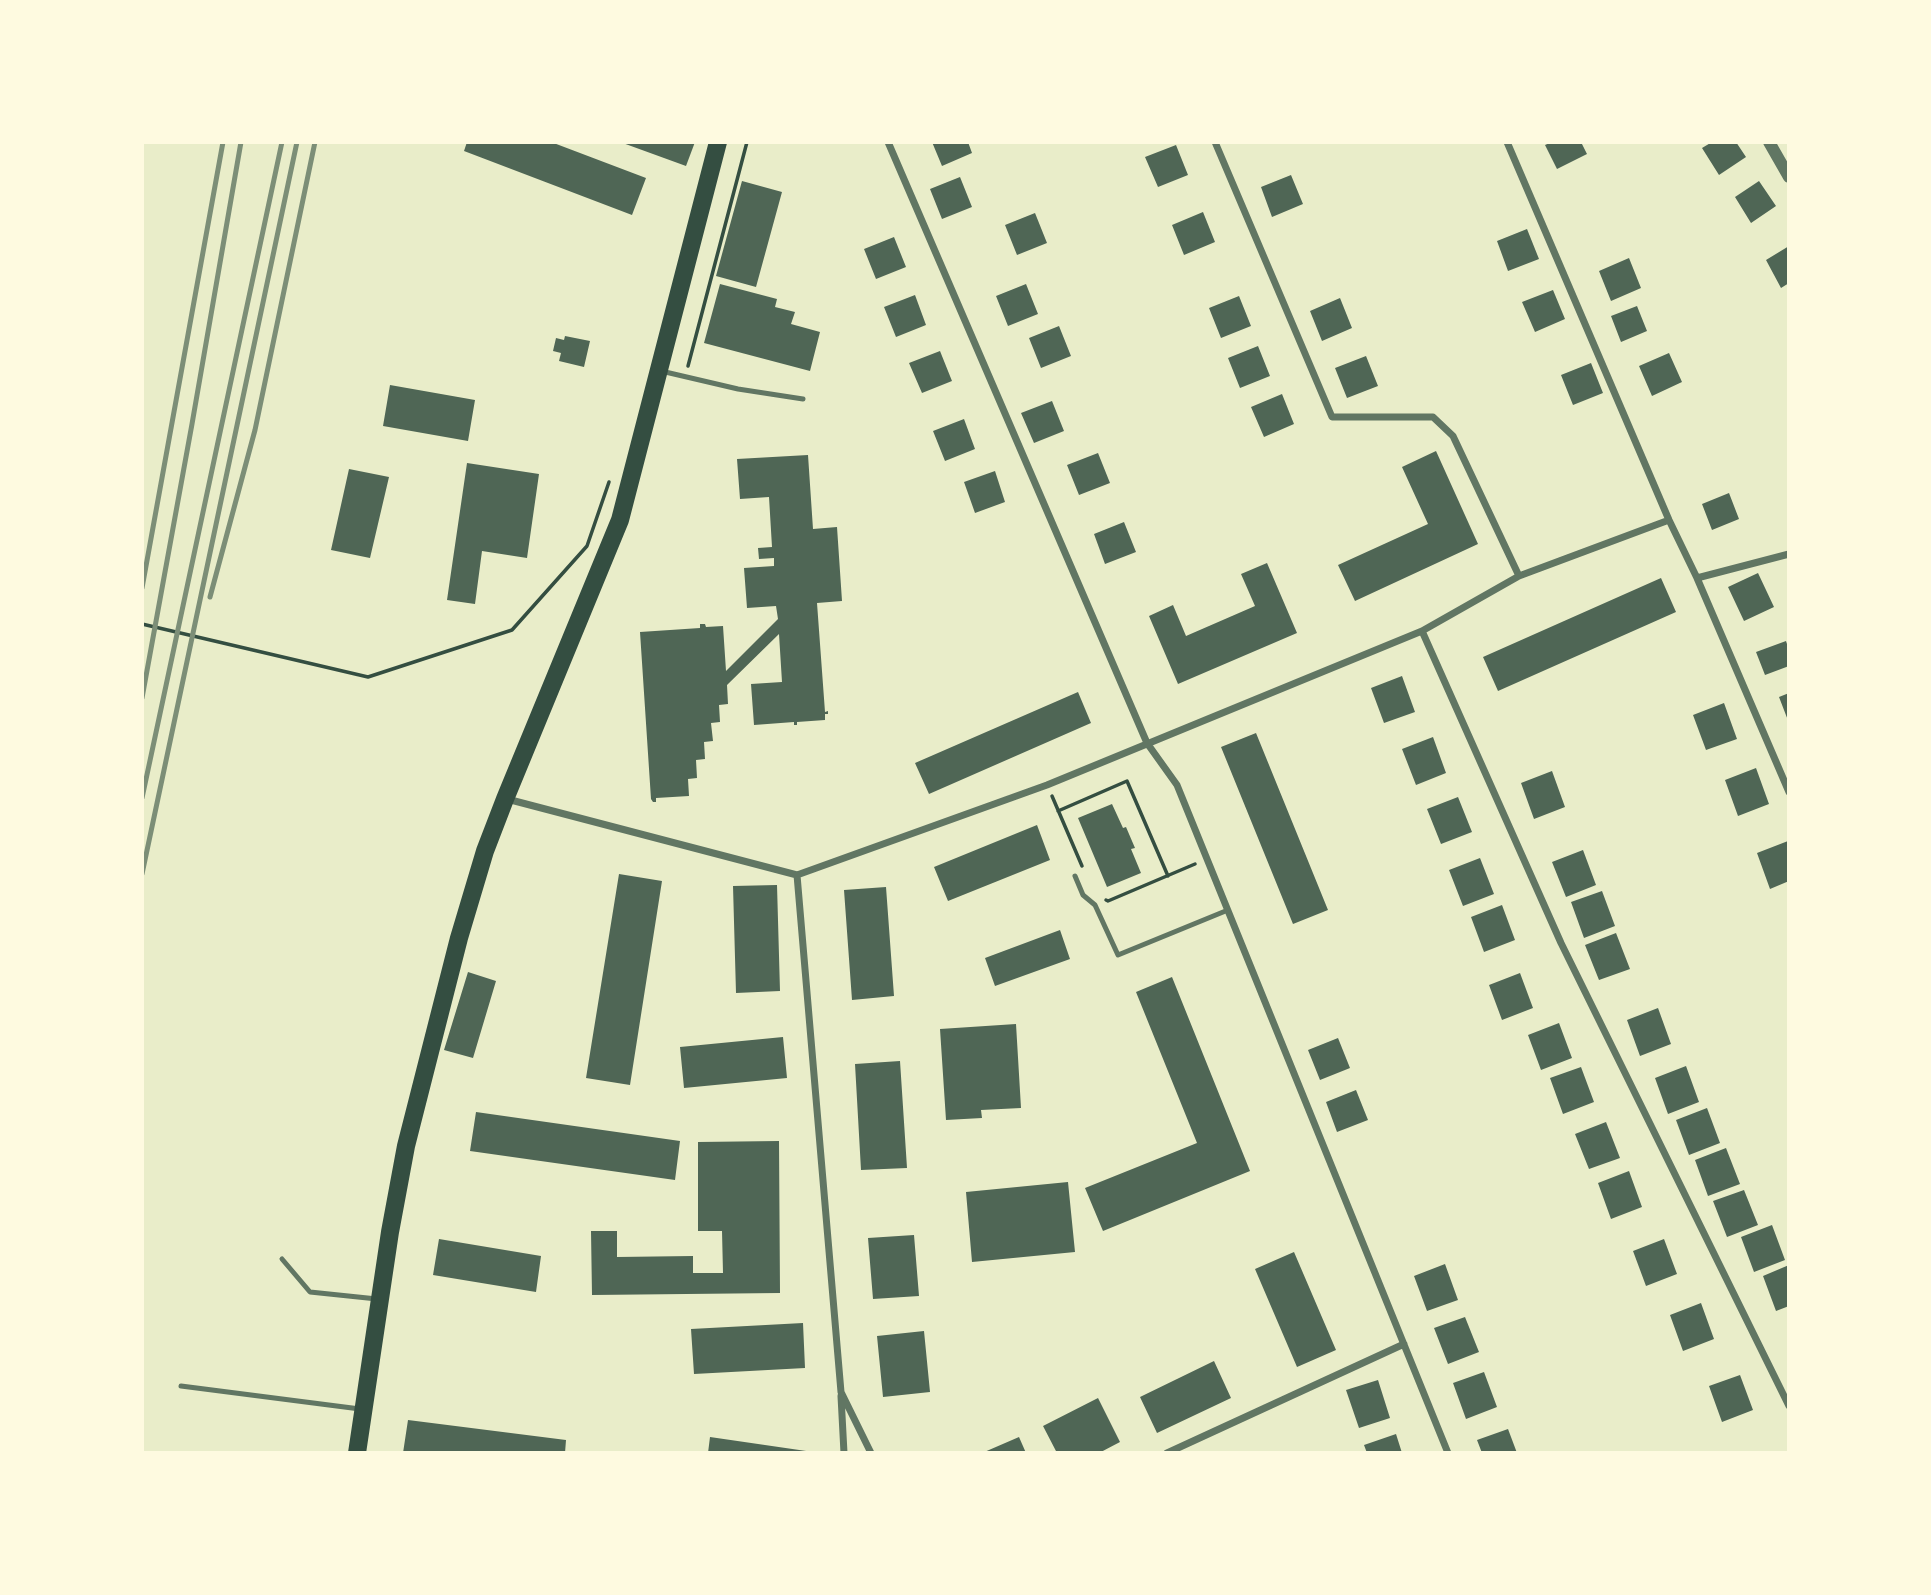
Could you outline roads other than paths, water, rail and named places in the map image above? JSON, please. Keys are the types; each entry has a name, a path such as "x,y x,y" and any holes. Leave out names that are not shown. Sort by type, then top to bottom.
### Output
{"main road":[{"path":"357,1453 390,1232 406,1146 458,937 485,851 505,799 620,520 718,142"}],"street":[{"path":"888,142 1147,743 1177,785 1448,1453"},
{"path":"1215,142 1332,417 1433,418 1453,436 1519,576"},
{"path":"1507,142 1789,792"},
{"path":"1769,142 1785,159 1789,177"},
{"path":"505,799 797,875 1047,785 1422,631 1519,576 1669,520"},
{"path":"1697,578 1789,554"},
{"path":"1422,631 1561,943 1789,1406"},
{"path":"797,875 844,1453"},
{"path":"1167,1453 1405,1344"},
{"path":"841,1392 871,1453"}],"lane":[{"path":"658,371 803,400"},
{"path":"1075,876 1083,895 1095,905 1118,955 1227,910"},
{"path":"282,1259 310,1292 380,1300"},
{"path":"181,1386 363,1410"}],"railway":[{"path":"142,588 223,142"},
{"path":"142,698 241,142"},
{"path":"142,798 282,142"},
{"path":"142,874 297,142"},
{"path":"210,597 255,430 315,142"}]}
